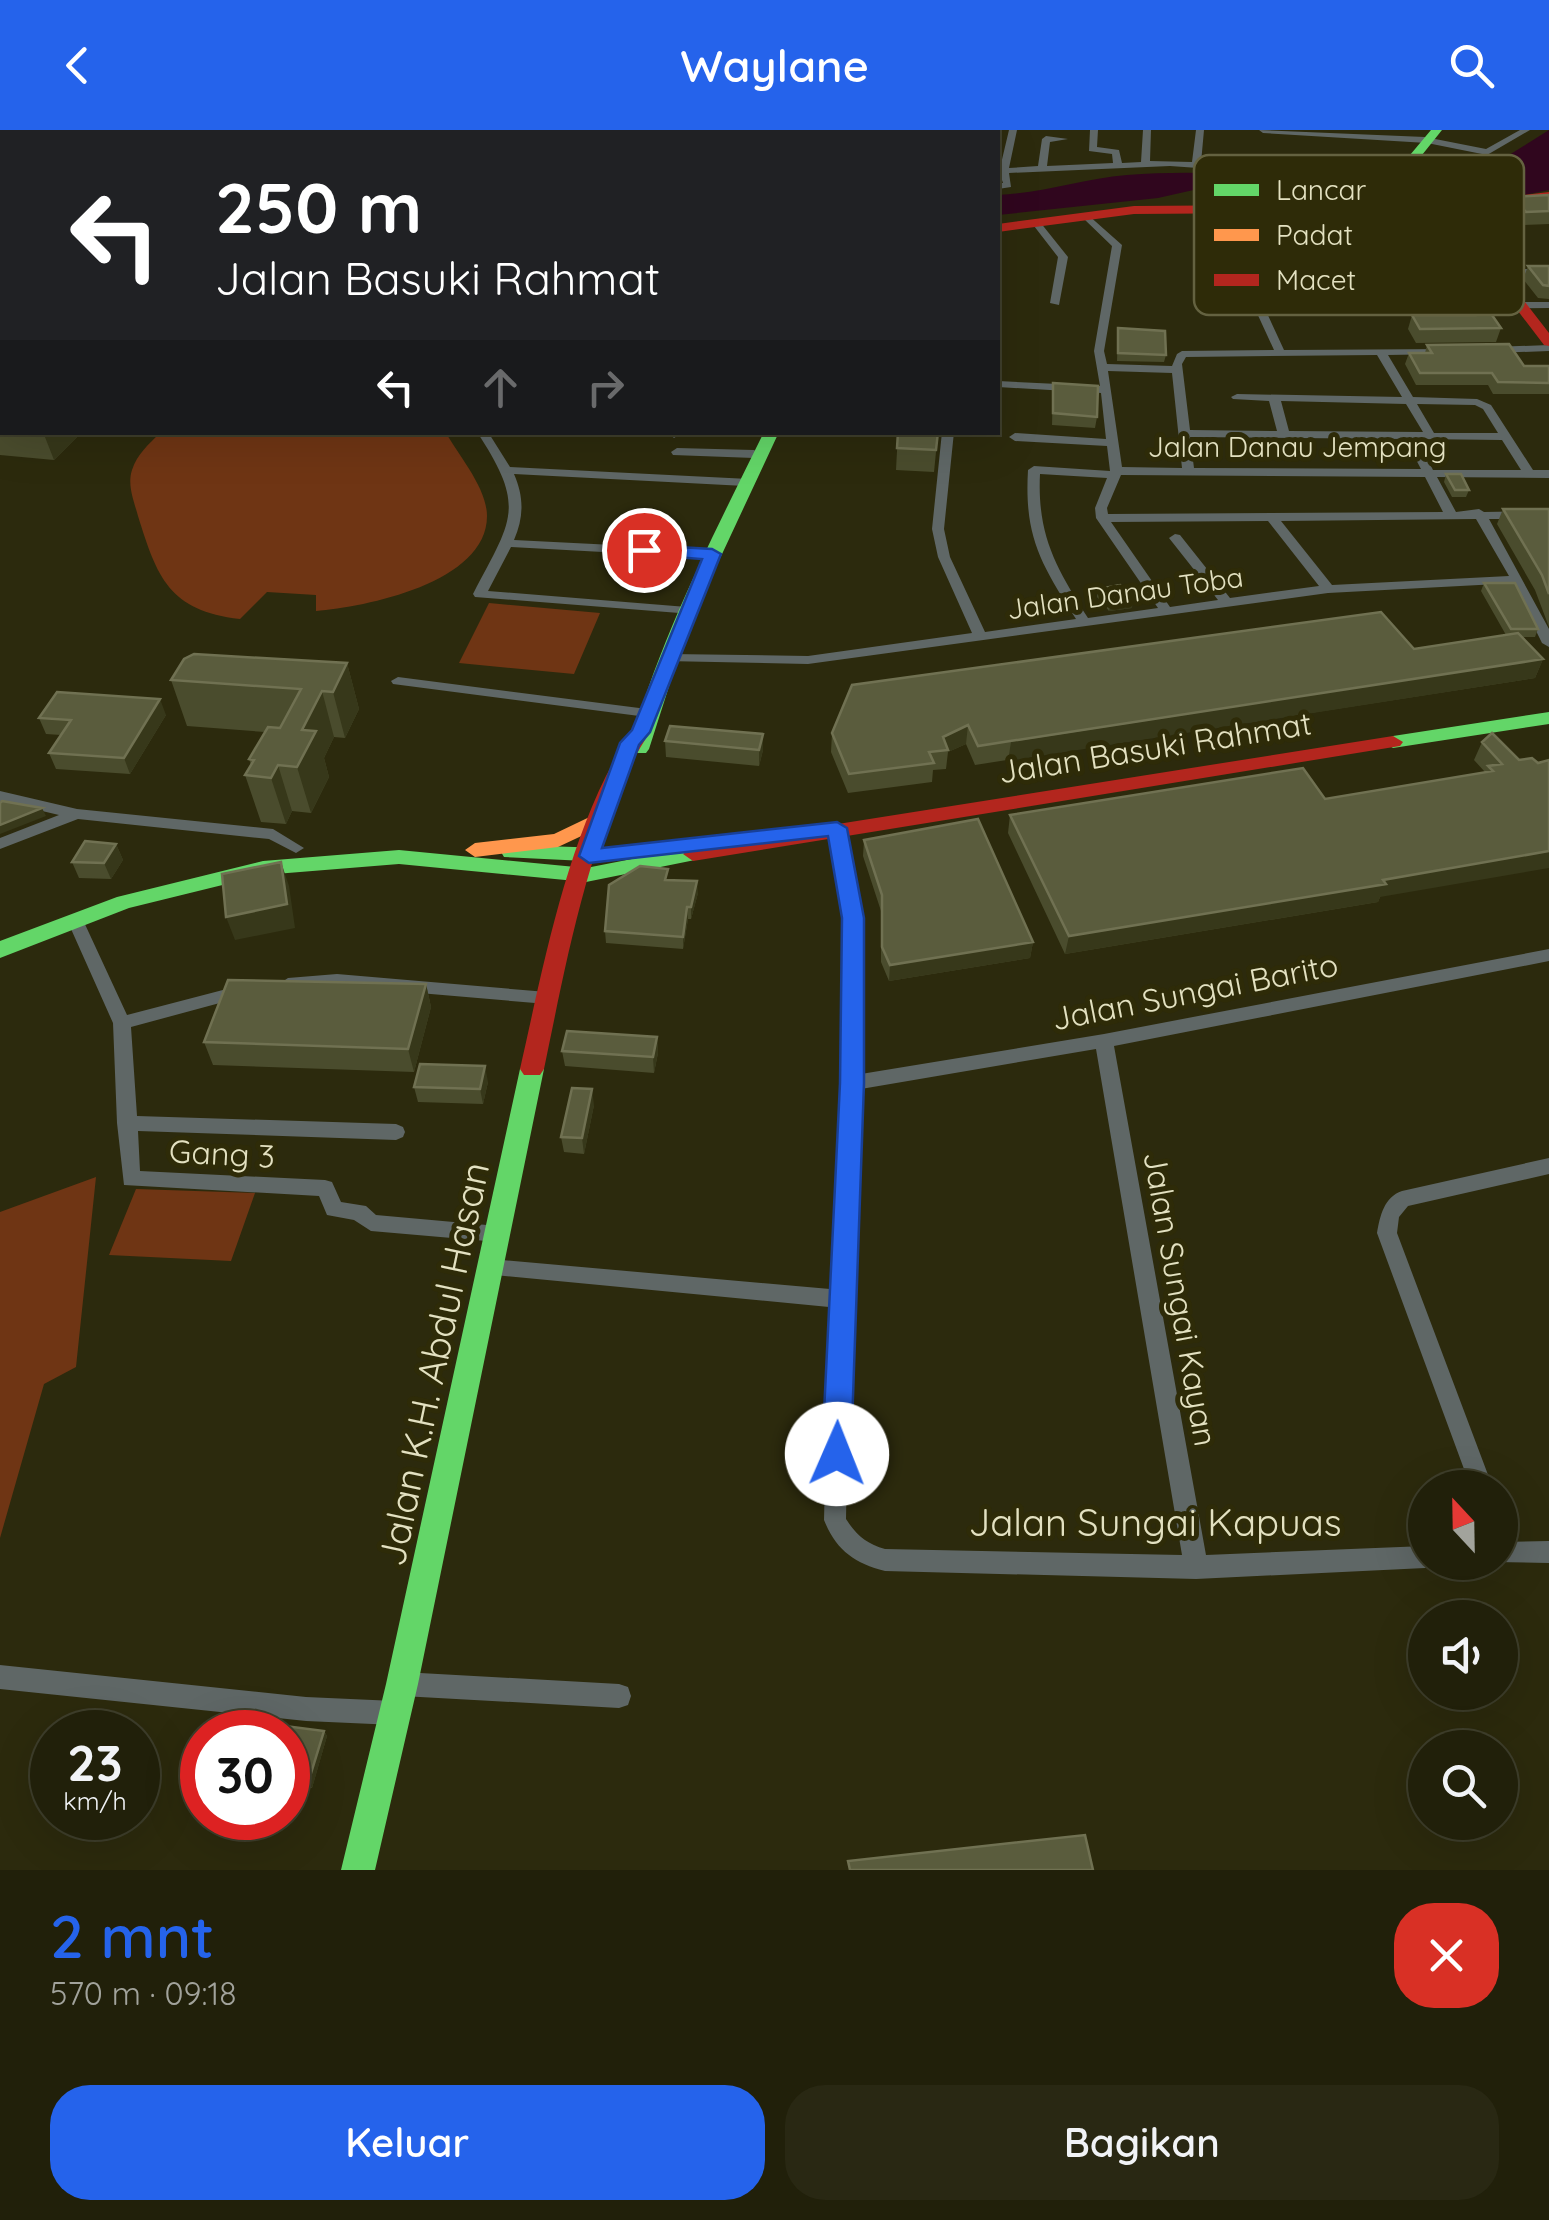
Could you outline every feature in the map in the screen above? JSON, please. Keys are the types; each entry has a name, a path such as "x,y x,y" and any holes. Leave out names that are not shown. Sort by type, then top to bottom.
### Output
{"street":[{"path":"1013,130 1003,152 1001,170 1145,162 1194,164"},
{"path":"1094,130 1092,148 1116,152 1118,164"},
{"path":"1145,162 1147,130"},
{"path":"1197,155 1200,130"},
{"path":"1267,130 1486,152 1526,130"},
{"path":"1042,169 1046,139 1064,134 1067,167"},
{"path":"1000,228 1134,210 1194,210"},
{"name":"Jalan Danau Jempang","path":"1087,216 1117,246 1099,351 1114,444 1113,473 1549,474"},
{"path":"1037,224 1062,257 1055,303"},
{"path":"1524,270 1549,272"},
{"path":"1474,350 1549,345 1537,311"},
{"path":"1264,315 1280,352"},
{"path":"1188,472 1178,357 1190,352 1456,350"},
{"path":"1382,352 1430,437"},
{"path":"1102,367 1178,370"},
{"path":"1000,384 1106,390"},
{"path":"1237,397 1484,404 1529,474"},
{"path":"1274,398 1284,435"},
{"path":"1183,433 1502,436"},
{"path":"484,435 507,470 518,501 507,543 480,594 686,611"},
{"path":"591,862 600,819 630,743 644,723 686,611 753,458 770,435"},
{"path":"948,435 938,529 944,558 982,638"},
{"path":"1015,436 1114,444"},
{"path":"1410,437 1450,514"},
{"path":"677,452 753,458"},
{"path":"507,470 753,458"},
{"path":"1085,623 1035,537 1031,503 1034,470 1113,473 1102,518 1167,612"},
{"path":"1478,514 1518,580 1549,643"},
{"path":"1102,518 1549,514"},
{"path":"1272,517 1328,589"},
{"path":"1175,538 1228,604"},
{"path":"507,543 712,554"},
{"name":"Jalan Danau Toba","path":"670,658 808,660 1328,589 1518,580"},
{"path":"398,681 644,723"},
{"name":"Jalan Basuki Rahmat","path":"591,862 772,839 1549,718"},
{"path":"591,862 641,744 644,723"},
{"path":"0,796 77,814 273,834 296,848"},
{"path":"0,844 77,814"},
{"path":"475,850 562,837 589,828 600,819"},
{"path":"491,1268 840,1299 852,1083 853,918 837,828"},
{"path":"0,935 159,878 296,848 364,842 591,862"},
{"path":"0,950 168,889 322,860 399,857 591,862"},
{"name":"Jalan K.H. Abdul Hasan","path":"358,1870 402,1684 546,998 591,862"},
{"name":"Gang 3","path":"75,920 122,1023 128,1174 137,1180 324,1188 334,1209 359,1212 371,1223 498,1234"},
{"name":"Jalan Sungai Barito","path":"852,1083 1104,1040 1549,955"},
{"path":"122,1023 263,987 337,980 546,998"},
{"name":"Jalan Sungai Kayan","path":"1104,1040 1196,1567"},
{"path":"126,1124 396,1132"},
{"path":"1475,1470 1388,1233 1390,1214 1402,1199 1549,1166"},
{"name":"Jalan Sungai Kapuas","path":"840,1299 835,1520 844,1540 863,1555 885,1560 1196,1567 1408,1558"},
{"path":"1518,1549 1549,1552"},
{"path":"0,1677 306,1709 395,1714"},
{"path":"402,1684 619,1696"}],"shaded area":[{"path":"1549,130 1549,190 1524,195 1524,155 1509,155"},
{"path":"1159,173 1194,173 1194,190 1158,198 1000,215 1000,195"},
{"path":"158,435 447,435 482,494 487,516 482,539 467,559 420,587 363,604 316,611 316,595 267,592 240,619 216,615 182,599 152,557 131,487 132,470 140,454"},
{"path":"489,603 600,613 574,674 459,663"},
{"path":"96,1177 76,1367 44,1384 0,1538 0,1212"},
{"path":"136,1189 255,1193 231,1261 109,1255"}],"building":[{"path":"1549,195 1549,211 1526,212 1524,196"},
{"path":"1528,266 1549,266 1549,286 1543,285"},
{"path":"1412,315 1492,315 1501,328 1420,329"},
{"path":"1118,328 1165,331 1166,355 1118,353"},
{"path":"1509,344 1524,366 1549,366 1549,383 1498,382 1492,373 1420,373 1409,353 1432,353 1427,345"},
{"path":"1053,383 1098,386 1097,417 1053,413"},
{"path":"898,435 938,435 936,450 897,448"},
{"path":"1446,474 1461,474 1469,490 1455,490"},
{"path":"1503,509 1549,509 1549,594 1542,575"},
{"path":"1484,583 1515,583 1538,629 1511,629"},
{"path":"1120,585 1133,600 1111,604 1098,589"},
{"path":"1381,612 1414,649 1518,633 1543,659 978,746 968,725 943,737 948,750 929,752 934,763 849,774 832,733 852,685"},
{"path":"194,654 347,663 333,692 322,691 302,730 316,731 297,767 278,765 271,778 245,775 254,760 249,759 268,727 280,728 301,689 171,680 184,659"},
{"path":"57,692 160,699 124,758 49,753 71,720 39,718"},
{"path":"670,726 763,734 759,750 665,741"},
{"path":"1492,733 1519,760 1549,760 1549,851 1383,880 1386,884 1069,936 1010,815 1303,768 1325,799 1493,771 1488,766 1502,764 1482,742"},
{"path":"2,801 42,808 0,825"},
{"path":"978,819 1033,942 890,965 882,947 882,895 864,840"},
{"path":"85,841 116,844 104,863 72,862"},
{"path":"281,862 287,904 226,917 222,874"},
{"path":"640,866 668,869 665,880 697,881 691,907 687,907 683,937 605,931 609,885"},
{"path":"228,980 426,984 408,1049 204,1042"},
{"path":"567,1031 657,1037 653,1057 562,1051"},
{"path":"420,1064 485,1066 480,1089 414,1087"},
{"path":"572,1088 592,1089 582,1138 561,1137"},
{"path":"310,1729 324,1731 310,1776"},
{"path":"1085,1835 1093,1870 850,1870 848,1861"}],"traffic: fast":[{"path":"1416,155 1437,130"},
{"path":"639,749 679,627 771,435"},
{"path":"1393,742 1549,718"},
{"path":"511,852 606,855"},
{"path":"0,950 124,902 263,868 399,857 586,875 693,854"},
{"path":"358,1870 402,1684 532,1069"}],"traffic: slow":[{"path":"475,850 558,840 600,819"}],"traffic: jam":[{"path":"1524,199 1549,196"},
{"path":"1000,228 1134,210 1194,210"},
{"path":"1524,310 1549,342"},
{"path":"532,1069 592,839 608,793 641,732"},
{"path":"693,854 1393,742"}],"route":[{"path":"644,550 712,554 686,611 641,732 630,743 589,856 772,839 837,828 853,918 852,1083 840,1299 837,1454"}]}
